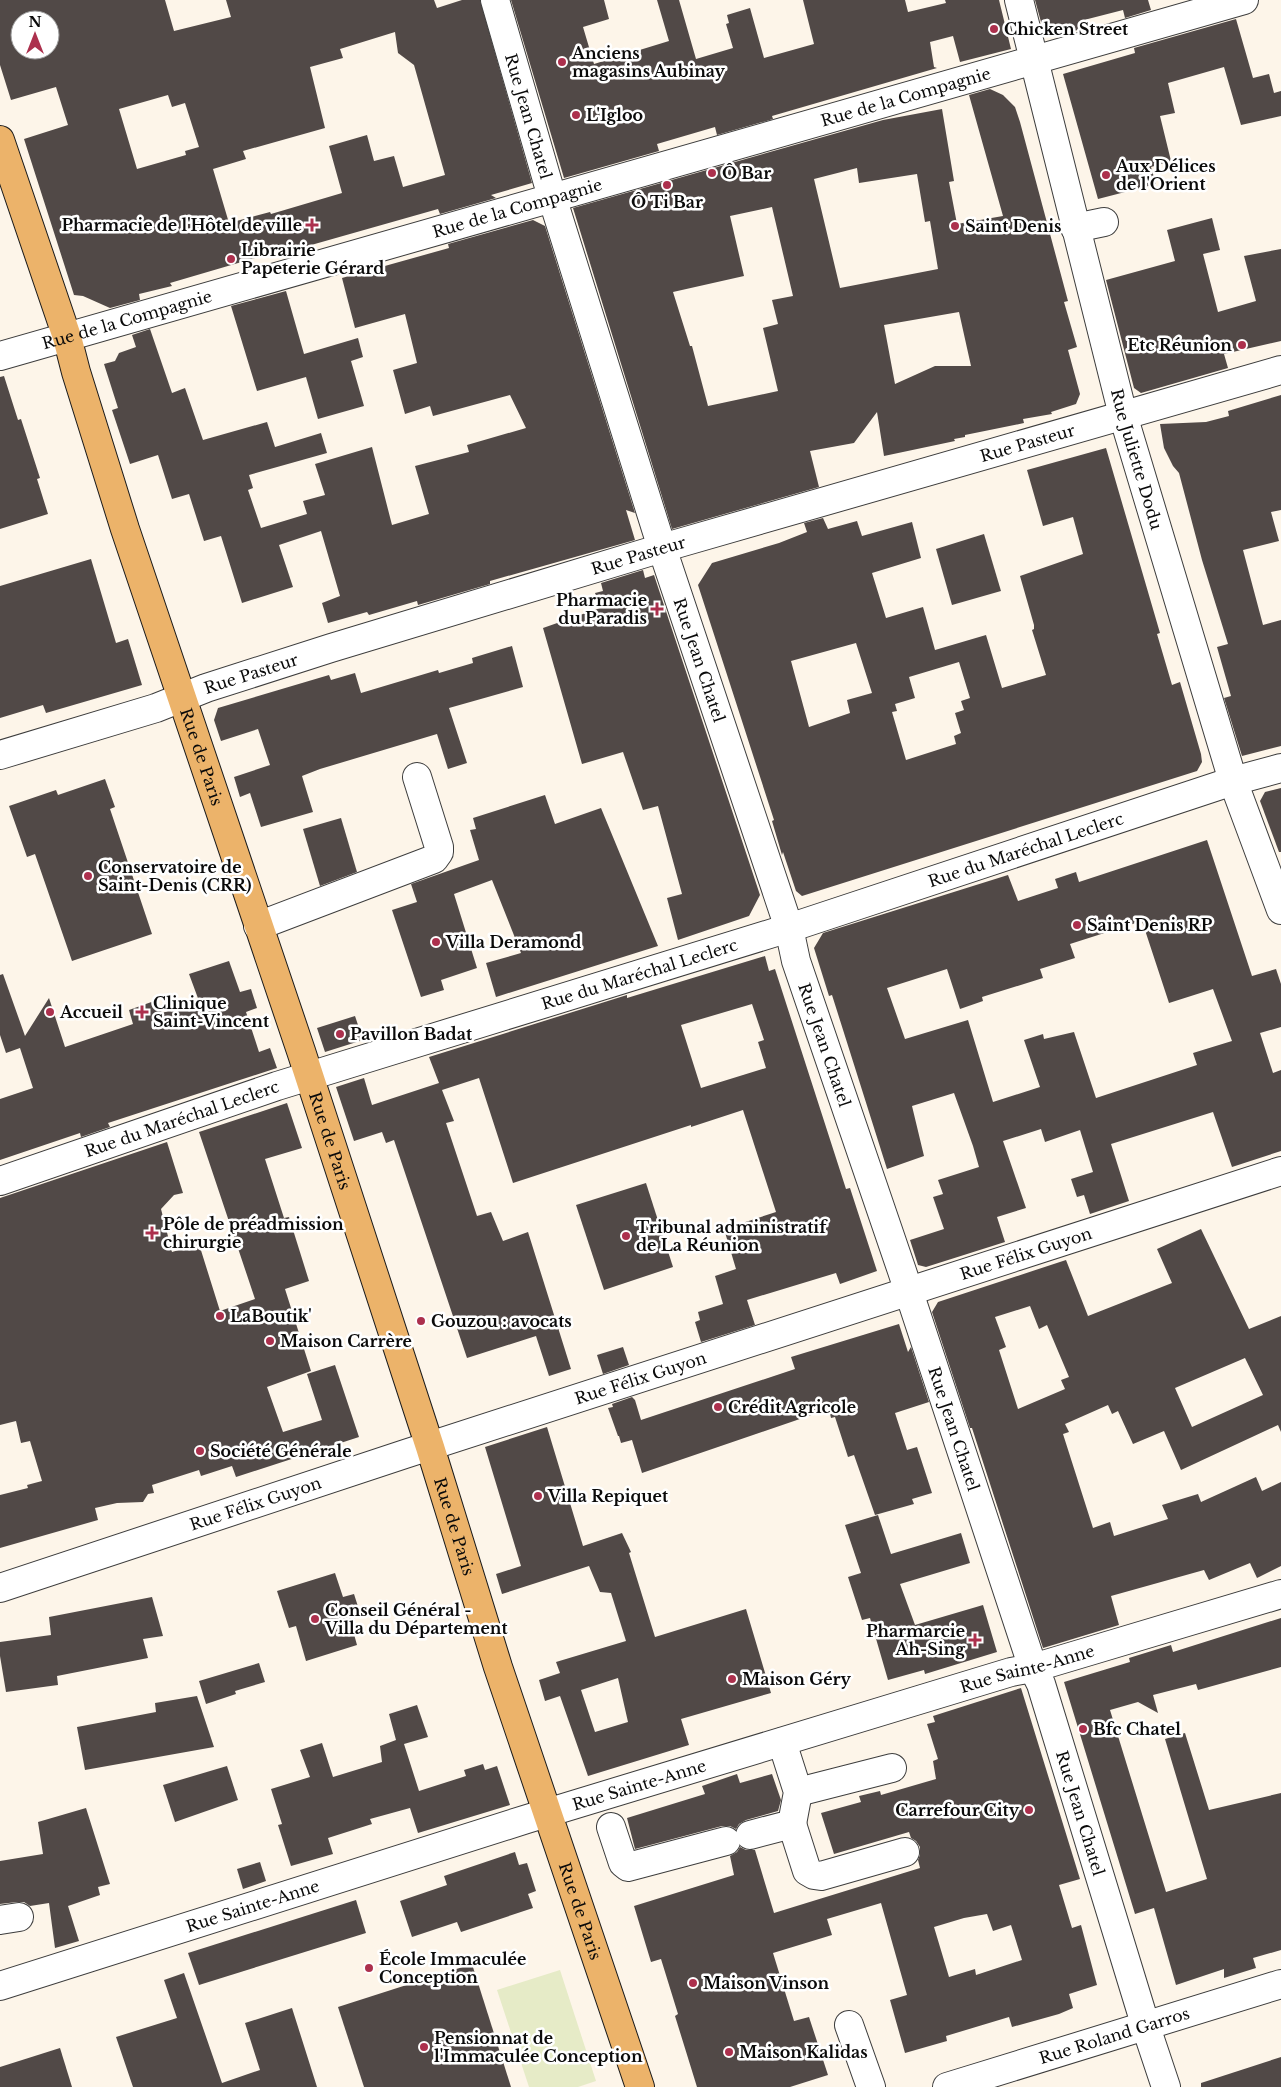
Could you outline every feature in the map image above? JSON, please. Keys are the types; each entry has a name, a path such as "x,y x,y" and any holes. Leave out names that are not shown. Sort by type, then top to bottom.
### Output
{"main road":[{"name":"Rue de Paris","path":"0,140 67,337 111,485 430,1446 498,1667 640,2087"}],"street":[{"name":"Rue Jean Chatel","path":"495,0 552,197 662,548 789,928 796,961 1033,1668 1041,1684 1166,2087"},
{"name":"Rue Juliette Dodu","path":"1019,0 1122,415 1233,781 1281,910"},
{"name":"Rue de la Compagnie","path":"0,356 1244,0"},
{"path":"1075,228 1104,222"},
{"name":"Rue Pasteur","path":"0,755 156,708 206,688 322,651 662,548 1281,370"},
{"name":"Rue du Maréchal Leclerc","path":"0,1181 308,1076 789,928 1233,781 1281,768"},
{"path":"258,926 434,859 439,852 439,847 417,777"},
{"name":"Rue Félix Guyon","path":"0,1588 430,1446 1281,1171"},
{"name":"Rue Sainte-Anne","path":"0,1986 548,1812 1011,1672 1033,1668 1281,1594"},
{"path":"782,1742 798,1792 792,1824 808,1871 814,1875 821,1876 905,1852"},
{"path":"798,1792 892,1768"},
{"path":"611,1827 623,1863 628,1867 792,1824"},
{"name":"Rue Roland Garros","path":"948,2087 1281,1984"},
{"path":"849,2025 871,2087"}],"green space":[{"path":"560,1970 596,2081 578,2087 529,2087 497,1990"}],"building":[{"path":"0,0 165,0 174,31 231,17 226,0 434,0 437,8 462,0 480,0 532,183 491,195 496,198 440,214 438,209 283,253 282,250 170,283 172,286 139,294 140,300 110,308 83,296 74,295 24,139 68,125 56,87 11,100 0,65","holes":["395,32 398,53 414,65 445,175 403,187 394,156 374,161 367,135 329,146 342,193 271,214 270,212 229,223 213,169 246,159 243,151 325,128 310,67 343,58 340,49","168,95 172,107 185,103 199,147 185,151 186,155 137,169 119,109"]},
{"path":"511,0 604,0 609,19 583,27 594,64 669,41 657,0 679,0 696,59 733,48 726,24 729,23 727,15 750,8 764,58 814,44 803,0 905,0 908,12 946,3 945,0 999,0 1011,49 960,62 953,36 930,42 934,67 937,68 772,116 773,119 717,135 715,127 657,144 659,151 564,178"},
{"path":"1035,0 1148,0 1151,10 1125,18 1123,10 1084,20 1086,28 1061,34 1041,22"},
{"path":"1236,19 1253,78 1269,74 1274,93 1281,91 1281,116 1241,125 1224,67 1168,83 1175,113 1160,116 1171,161 1151,167 1156,184 1098,199 1063,74 1135,53 1134,48"},
{"path":"990,89 1003,95 1015,107 1068,301 1064,302 1077,347 1068,350 1080,394 1076,404 1051,412 1052,414 1023,419 1024,423 965,435 965,437 954,439 955,441 884,456 877,412 854,443 810,451 819,487 672,529 573,208 883,120 942,109 954,181 949,182 957,224 1003,216 969,95","holes":["857,168 859,183 917,174 925,222 930,221 938,269 840,288 814,179","772,207 793,296 772,300 778,324 763,328 778,391 708,406 692,346 690,346 673,292 744,276 730,216","959,312 971,366 935,366 895,384 884,325"]},
{"path":"1212,218 1220,250 1203,254 1218,312 1256,301 1244,256 1281,249 1281,341 1224,354 1228,368 1141,393 1134,388 1106,280 1175,261 1167,230"},
{"path":"533,220 545,226 635,513 626,510 635,540 490,581 490,584 418,605 417,601 369,615 367,612 328,623 322,603 340,596 321,531 279,545 293,587 242,603 221,536 204,541 189,494 172,499 158,455 130,464 112,410 118,408 104,364 115,361 119,353 136,347 132,335 150,329 172,393 185,388 203,440 267,422 275,447 321,433 327,453 249,475 253,488 248,490 261,528 307,514 303,501 325,495 315,464 372,447 392,525 429,514 415,466 469,452 467,445 526,428 510,395 433,416 430,406 405,414 393,370 417,363 405,314 355,328 342,278 449,248 448,244"},
{"path":"286,291 304,354 358,338 363,357 351,361 364,406 318,419 306,377 257,391 231,306"},
{"path":"4,376 18,420 21,419 40,478 37,479 48,514 0,529 0,377"},
{"path":"1281,395 1281,510 1271,512 1279,541 1243,550 1263,625 1281,620 1281,746 1242,756 1224,698 1231,696 1217,647 1228,644 1202,560 1179,473 1173,466 1164,448 1160,424 1206,422 1229,416 1228,411"},
{"path":"1106,448 1160,633 1157,634 1172,685 1180,682 1202,762 1197,771 802,896 796,891 783,852 782,855 772,821 774,820 698,585 712,563 779,543 807,532 804,523 823,518 828,529 857,521 862,536 912,522 921,558 872,573 886,618 923,607 935,650 986,635 1002,688 1046,675 1032,630 1034,625 1020,576 1083,554 1073,517 1043,526 1027,470","holes":["856,643 872,693 847,700 850,713 809,727 791,661","959,662 970,698 961,701 964,710 955,713 961,733 954,736 956,744 906,760 892,712 897,711 895,704 915,698 909,677"]},
{"path":"984,534 1001,591 952,605 936,549"},
{"path":"91,559 116,643 128,639 142,685 46,713 43,705 0,718 0,586"},
{"path":"643,570 645,578 654,575 760,895 749,916 678,940 667,898 682,894 658,806 643,810 623,752 582,764 543,628 600,608 595,593 603,591 601,583"},
{"path":"512,646 523,687 449,708 467,763 448,769 437,734 302,776 313,812 261,827 250,793 240,797 234,777 270,765 258,729 221,741 214,720 218,708 329,675 331,680 355,673 361,693 438,670 439,673 473,663 472,658"},
{"path":"105,779 115,807 110,809 152,934 72,961 35,854 27,857 9,806 56,790 58,795"},
{"path":"1281,788 1281,852 1279,852 1260,801 1265,792"},
{"path":"545,795 555,824 601,808 658,946 496,997 486,963 521,953 492,880 454,894 477,968 441,980 444,990 421,997 392,910 417,902 411,884 479,860 470,830 476,829 473,818"},
{"path":"341,818 357,872 320,886 303,829"},
{"path":"1207,840 1252,976 1276,969 1281,984 1281,1027 1260,1033 1273,1073 1281,1070 1281,1151 1232,1167 1213,1112 1111,1144 1129,1201 1090,1214 1084,1195 1077,1197 1071,1179 1093,1172 1080,1130 1045,1142 1041,1129 1003,1141 1026,1208 997,1217 1005,1242 926,1267 918,1265 910,1240 944,1229 933,1197 943,1194 938,1180 979,1167 973,1146 954,1093 912,1106 924,1156 887,1169 832,995 829,996 814,948 823,933 1008,875 1018,901 1058,888 1055,879 1076,872 1079,882","holes":["1142,921 1169,1003 1213,989 1232,1041 1193,1053 1197,1065 1096,1098 1074,1032 1044,1039 1043,1034 1024,1040 1040,1087 993,1102 968,1020 905,1039 887,988 947,969 960,1009 983,1001 982,997 1043,978 1040,969 1075,958 1070,944"]},
{"path":"765,956 769,971 775,969 846,1189 850,1188 877,1271 840,1284 836,1273 747,1300 755,1325 701,1342 695,1322 700,1320 698,1312 723,1304 715,1276 736,1269 724,1229 776,1212 743,1110 513,1183 479,1078 442,1090 454,1121 446,1123 477,1216 491,1212 503,1241 528,1232 571,1369 549,1376 536,1336 467,1358 394,1140 386,1143 382,1132 354,1141 336,1087 364,1078 372,1105 439,1083 429,1057 627,995 627,998","holes":["752,1004 764,1040 758,1042 766,1068 701,1088 681,1025"]},
{"path":"229,961 240,992 251,989 257,1008 246,1012 259,1052 270,1048 277,1068 108,1123 110,1127 81,1137 80,1133 0,1160 0,1099 33,1088 20,1048 6,1053 0,1035 0,975 3,974 25,1036 49,998 65,1047 133,1024 129,1010 157,1000 162,1013 199,1001 189,974"},
{"name":"Pavillon Badat","path":"355,1016 363,1040 325,1052 317,1028"},
{"path":"287,1103 302,1148 265,1159 284,1218 289,1217 309,1281 285,1289 311,1371 267,1387 283,1432 322,1420 307,1374 335,1365 359,1437 236,1477 232,1466 201,1476 199,1470 152,1485 154,1493 148,1494 143,1502 117,1503 95,1508 98,1520 0,1548 0,1495 28,1488 27,1485 42,1481 30,1441 21,1443 16,1421 0,1425 0,1198 167,1142 183,1193 174,1195 161,1209 172,1252 199,1244 220,1311 255,1299 199,1132"},
{"path":"646,1183 673,1267 604,1290 576,1205"},
{"path":"1201,1229 1249,1329 1281,1316 1281,1432 1278,1425 1181,1470 1164,1431 1133,1444 1118,1411 1112,1414 1108,1405 1065,1424 1069,1432 1063,1434 1093,1528 1110,1522 1114,1536 1168,1519 1162,1505 1198,1494 1201,1502 1256,1477 1262,1491 1281,1482 1281,1566 1257,1578 1250,1563 1209,1580 1204,1570 1111,1596 1119,1625 1043,1648 972,1428 970,1428 932,1312 938,1302 1066,1260 1088,1316 1172,1283 1157,1249","holes":["1030,1306 1039,1329 1047,1325 1069,1377 1061,1380 1065,1389 1018,1409 999,1350 1006,1347 995,1317","1245,1358 1263,1395 1192,1427 1175,1388"]},
{"path":"899,1324 908,1352 911,1347 929,1402 895,1413 907,1450 917,1447 932,1493 912,1499 914,1504 875,1515 854,1455 848,1457 835,1417 831,1418 829,1409 642,1473 632,1440 621,1443 608,1408 613,1407 612,1404 632,1397 635,1400 641,1420 795,1369 791,1357"},
{"path":"623,1347 629,1365 603,1374 597,1355"},
{"path":"547,1427 583,1546 622,1533 631,1552 629,1553 655,1637 746,1609 771,1693 681,1719 689,1745 588,1776 560,1696 545,1701 539,1680 560,1673 556,1662 626,1641 611,1593 600,1592 589,1566 502,1594 496,1574 521,1566 485,1447","holes":["618,1678 628,1722 595,1732 581,1690"]},
{"path":"878,1515 891,1554 961,1533 970,1563 900,1584 915,1625 983,1605 997,1652 925,1674 924,1670 888,1680 870,1618 862,1620 848,1577 861,1573 845,1525"},
{"path":"335,1573 343,1597 354,1594 361,1616 350,1620 357,1645 306,1661 296,1626 289,1628 277,1591"},
{"path":"152,1597 163,1636 143,1639 148,1658 57,1676 58,1685 6,1692 0,1656 0,1642 51,1635 49,1617"},
{"path":"1281,1618 1281,1667 1198,1690 1196,1684 1153,1695 1158,1713 1138,1702 1110,1710 1166,1892 1207,1879 1165,1739 1185,1733 1209,1810 1281,1793 1281,1950 1253,1958 1256,1968 1224,1978 1224,1969 1176,1985 1154,1908 1135,1914 1064,1682 1130,1662 1129,1658 1171,1645 1173,1652"},
{"path":"259,1663 265,1682 235,1691 236,1694 206,1704 199,1681"},
{"path":"1021,1688 1080,1879 1059,1885 1072,1928 1081,1925 1097,1985 1069,1994 1073,2008 1059,2014 1012,2027 1009,2017 946,2036 947,2041 905,2053 890,2000 907,1995 881,1903 827,1919 832,1935 773,1953 794,2021 809,2017 828,2075 790,2087 697,2087 675,2016 678,2014 661,1959 651,1962 634,1906 734,1875 730,1856 737,1852 740,1847 746,1850 755,1850 774,1913 920,1868 918,1860 920,1847 911,1838 909,1832 834,1854 821,1813 861,1802 859,1796 880,1791 881,1795 936,1779 933,1761 938,1759 927,1724 935,1722 933,1716","holes":["987,1914 993,1931 1011,1925 1022,1960 976,1975 975,1969 949,1977 934,1927 964,1918"]},
{"path":"197,1696 214,1747 85,1770 77,1727 156,1712 155,1703"},
{"path":"417,1705 428,1737 404,1744 419,1791 466,1776 464,1770 483,1764 485,1770 497,1766 510,1805 418,1833 410,1808 370,1819 372,1824 328,1838 333,1854 291,1866 278,1825 282,1824 271,1789 310,1777 300,1750 322,1743 333,1777 382,1762 380,1746 396,1740 389,1714"},
{"path":"227,1766 238,1800 175,1822 163,1785"},
{"path":"737,1774 740,1783 772,1774 781,1800 778,1811 746,1820 739,1824 736,1829 730,1826 722,1826 635,1849 627,1818 705,1794 702,1786"},
{"path":"86,1808 110,1884 98,1887 100,1895 68,1906 79,1941 55,1948 49,1903 30,1906 24,1902 0,1904 0,1861 43,1854 38,1822"},
{"path":"515,1852 519,1865 527,1863 536,1891 528,1894 533,1908 461,1932 457,1922 412,1937 400,1901 447,1885 444,1876"},
{"path":"260,1862 266,1881 243,1889 237,1869"},
{"path":"356,1900 366,1933 199,1985 188,1953"},
{"name":"Pensionnat de l'Immaculée Conception","path":"472,1964 511,2087 364,2087 338,2007"},
{"path":"184,1973 222,2083 260,2070 245,2023 292,2008 317,2087 133,2087 116,2037 177,2018 164,1980"},
{"path":"60,2048 72,2087 0,2087 0,2067"},
{"path":"1281,2057 1281,2087 1201,2087 1201,2083"}],"place":[{"name":"Chicken Street","path":"994,29"},
{"name":"Anciens magasins Aubinay","path":"562,62"},
{"name":"L'Igloo","path":"576,115"},
{"name":"Ô Bar","path":"712,173"},
{"name":"Aux Délices de l'Orient","path":"1106,175"},
{"name":"Ô Ti Bar","path":"667,185"},
{"name":"Pharmacie de l'Hôtel de ville","path":"312,225"},
{"name":"Saint Denis","path":"955,226"},
{"name":"Librairie Papeterie Gérard","path":"231,259"},
{"name":"Etc Réunion","path":"1242,345"},
{"name":"Pharmacie du Paradis","path":"657,609"},
{"name":"Conservatoire de Saint-Denis (CRR)","path":"88,876"},
{"name":"Saint Denis RP","path":"1077,925"},
{"name":"Villa Deramond","path":"436,942"},
{"name":"Accueil","path":"50,1012"},
{"name":"Clinique Saint-Vincent","path":"142,1012"},
{"name":"Pavillon Badat","path":"340,1034"},
{"name":"Pôle de préadmission chirurgie","path":"152,1233"},
{"name":"Tribunal administratif de La Réunion","path":"626,1236"},
{"name":"LaBoutik'","path":"220,1316"},
{"name":"Gouzou : avocats","path":"421,1321"},
{"name":"Maison Carrère","path":"270,1341"},
{"name":"Crédit Agricole","path":"718,1407"},
{"name":"Société Générale","path":"200,1451"},
{"name":"Villa Repiquet","path":"538,1496"},
{"name":"Conseil Général - Villa du Département","path":"315,1619"},
{"name":"Pharmarcie Ah-Sing","path":"975,1640"},
{"name":"Maison Géry","path":"732,1679"},
{"name":"Bfc Chatel","path":"1083,1729"},
{"name":"Carrefour City","path":"1029,1810"},
{"name":"École Immaculée Conception","path":"369,1968"},
{"name":"Maison Vinson","path":"693,1983"},
{"name":"Pensionnat de l'Immaculée Conception","path":"424,2047"},
{"name":"Maison Kalidas","path":"729,2052"}]}
